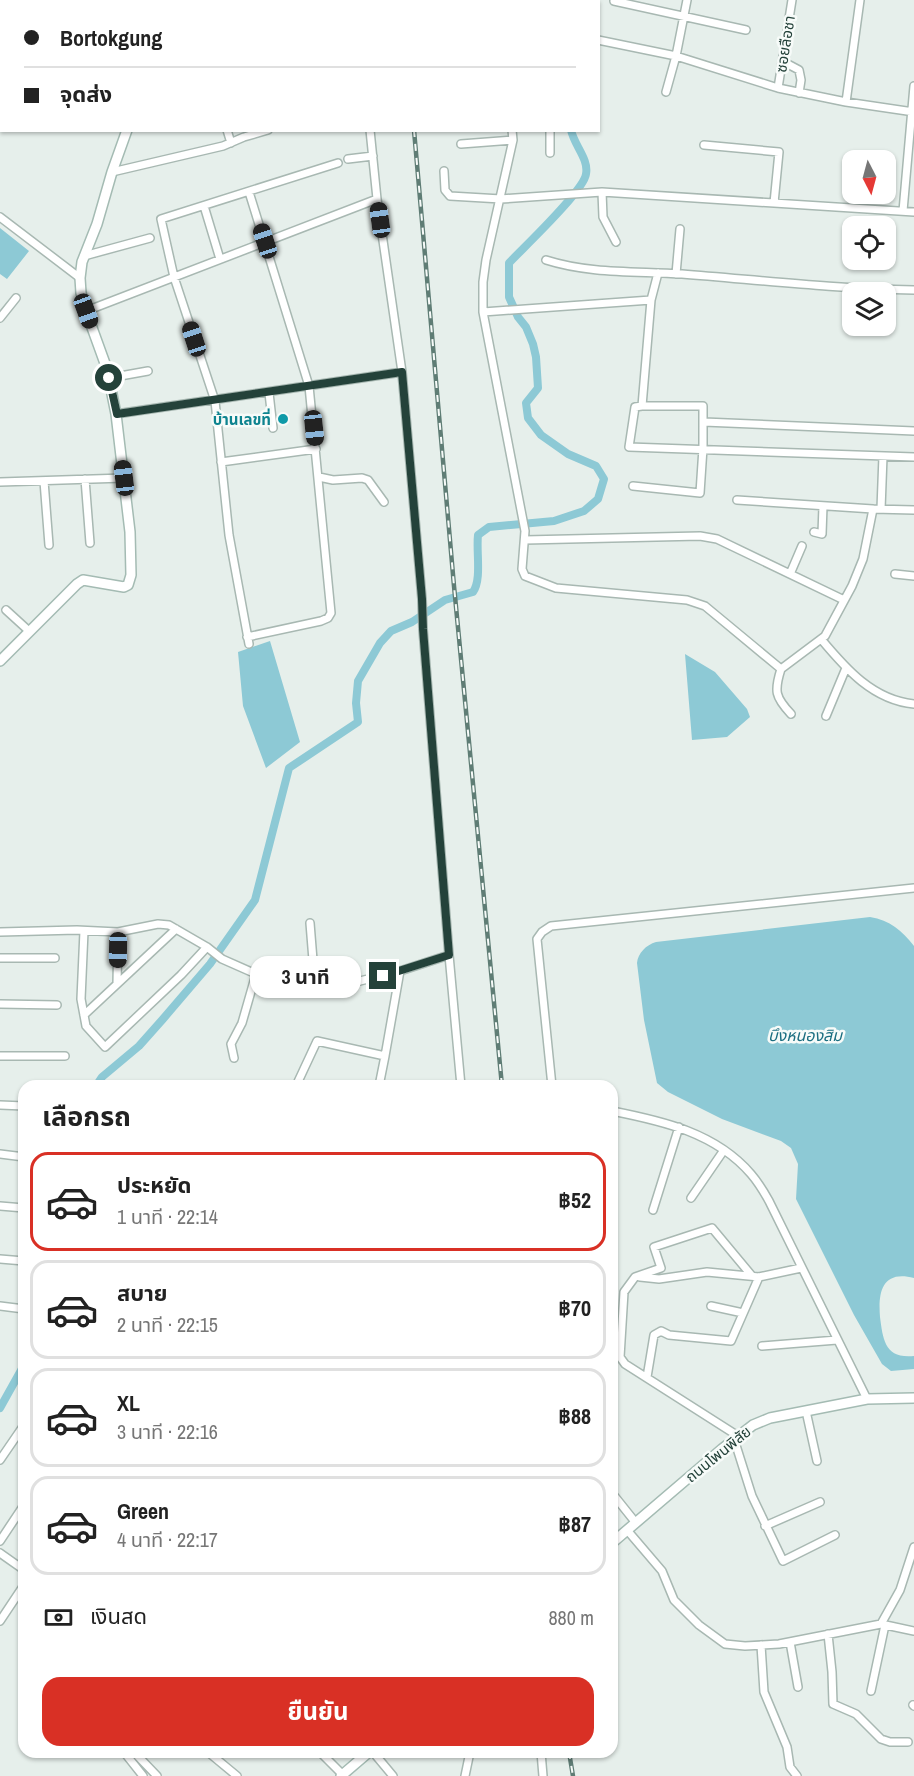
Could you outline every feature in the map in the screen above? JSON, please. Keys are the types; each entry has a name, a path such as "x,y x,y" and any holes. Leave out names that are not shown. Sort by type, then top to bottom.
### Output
{"main road":[{"path":"0,661 72,587 83,580 124,588 128,585 131,575 131,554 117,414 109,378 86,311 80,278 84,256 126,132"},
{"name":"ถนนโพนพิสัย","path":"618,1538 753,1425 770,1418 867,1399 914,1398"},
{"path":"342,1775 363,1758"}],"street":[{"path":"666,92 687,0"},
{"name":"ซอยลือชา","path":"778,88 792,0"},
{"path":"846,102 860,0"},
{"path":"614,1 746,30"},
{"path":"600,40 676,56 799,93 912,112"},
{"path":"782,61 799,69 801,80 799,93"},
{"path":"903,211 914,86"},
{"path":"228,132 231,143"},
{"path":"112,172 231,143 261,132"},
{"path":"370,132 377,199 402,372 460,1080"},
{"path":"512,132 513,140 483,282 483,312 525,531 522,569 525,576 556,588 687,600 705,606 781,669"},
{"path":"550,132 550,153"},
{"path":"461,144 513,140"},
{"path":"704,145 779,152 774,203"},
{"path":"348,159 373,156"},
{"path":"249,192 309,386 331,609 330,616 321,621 248,641 229,535 215,401 174,277 161,219 338,163"},
{"path":"444,171 445,190 450,196 501,199 602,192 914,212"},
{"path":"602,192 603,217 616,242"},
{"path":"86,311 377,199"},
{"path":"204,206 220,259"},
{"path":"0,217 80,278"},
{"path":"676,274 680,229"},
{"path":"84,256 150,238"},
{"path":"546,260 570,268 914,290"},
{"path":"642,406 651,300 658,273"},
{"path":"0,318 16,298"},
{"path":"483,312 651,300"},
{"path":"109,378 148,370"},
{"path":"117,414 402,372"},
{"path":"269,393 273,428"},
{"path":"633,486 700,493 704,448 703,406 642,406 635,407 629,447 704,448 914,457"},
{"path":"704,422 914,431"},
{"path":"221,462 316,449"},
{"path":"791,714 776,693 776,684 781,669 825,636 844,600 863,559 877,509 883,456"},
{"path":"319,477 368,480 384,502"},
{"path":"0,482 124,478"},
{"path":"85,479 90,543"},
{"path":"44,481 49,545"},
{"path":"737,500 914,510"},
{"path":"814,532 822,534 823,506"},
{"path":"525,540 708,537 717,539 844,600"},
{"path":"790,574 802,546"},
{"path":"896,574 914,576"},
{"path":"6,610 29,631"},
{"path":"821,639 846,669 871,689 894,700 914,704"},
{"path":"826,716 846,669"},
{"path":"551,1080 537,939 551,926 571,922 914,888"},
{"path":"310,923 315,985"},
{"path":"0,932 118,932 158,924 176,928 219,957 256,974 315,985 348,984 400,971 449,955"},
{"path":"84,1015 176,928"},
{"path":"84,931 81,999 86,1026 105,1047 208,948"},
{"path":"117,984 118,932"},
{"path":"0,958 55,958"},
{"path":"380,1080 400,971"},
{"path":"234,1058 231,1044 242,1023 256,974"},
{"path":"0,1004 57,1005"},
{"path":"299,1080 316,1041 385,1056"},
{"path":"0,1056 65,1056"},
{"path":"0,1106 18,1106"},
{"path":"618,1112 679,1127 719,1146 752,1174 770,1201 867,1399"},
{"path":"653,1210 679,1127"},
{"path":"691,1198 724,1150"},
{"path":"0,1154 18,1156"},
{"path":"0,1206 18,1208"},
{"path":"756,1276 712,1228 654,1247 661,1268 635,1277 624,1292 620,1357 625,1364 736,1437 752,1496 783,1561 835,1535"},
{"path":"0,1259 18,1260"},
{"path":"635,1277 659,1279 707,1272 756,1276 801,1268"},
{"path":"647,1377 654,1335 661,1331 669,1335 731,1341 756,1276"},
{"path":"0,1306 18,1308"},
{"path":"711,1306 742,1313"},
{"path":"762,1346 837,1340"},
{"path":"806,1411 817,1461"},
{"path":"0,1460 18,1434"},
{"path":"618,1500 636,1522"},
{"path":"765,1526 820,1502"},
{"path":"0,1541 18,1514"},
{"path":"627,1530 662,1571 674,1600 699,1625 725,1644 761,1645 883,1624 914,1631"},
{"path":"871,1691 883,1624 900,1590 914,1546"},
{"path":"0,1553 18,1566"},
{"path":"0,1621 18,1594"},
{"path":"828,1634 833,1704 856,1714 881,1739 890,1742 908,1742"},
{"path":"790,1641 798,1687"},
{"path":"761,1645 764,1692 787,1747 790,1767 797,1776"},
{"path":"129,1758 143,1776"},
{"path":"140,1758 157,1776"},
{"path":"215,1758 237,1776"},
{"path":"326,1758 342,1775"},
{"path":"376,1758 393,1776"},
{"path":"465,1776 470,1758"},
{"path":"542,1758 543,1776"}],"water":[{"path":"0,228 29,251 7,279 0,274"},
{"path":"270,641 300,742 266,768 243,706 238,652"},
{"path":"685,654 715,672 747,709 750,717 727,737 692,740"},
{"name":"บึงหนองสิม","path":"870,917 895,927 914,946 914,1278 895,1277 884,1285 880,1299 880,1317 882,1333 887,1346 897,1354 914,1356 914,1369 891,1371 882,1364 854,1315 796,1199 798,1164 791,1148 781,1141 722,1119 668,1092 657,1083 644,1020 637,963 643,950 656,942"}],"waterway":[{"path":"100,1080 139,1046 163,1019 210,964 255,900 289,768 358,722 356,703 358,681 380,643 391,631 412,622 445,600 473,592 478,573 478,535 489,527 554,521 584,511 598,499 604,479 596,466 568,454 541,435 528,418 526,403 538,388 536,357 526,327 518,317 509,297 509,263 565,205 583,182 586,174 585,163 572,132"},
{"path":"0,1408 18,1376"}],"railway":[{"path":"414,132 454,586 501,1080"},
{"path":"570,1758 573,1776"}],"place":[{"name":"บ้านเลขที่","path":"283,419"}],"route":[{"path":"109,378 117,414 402,372 449,955 383,976"}]}
